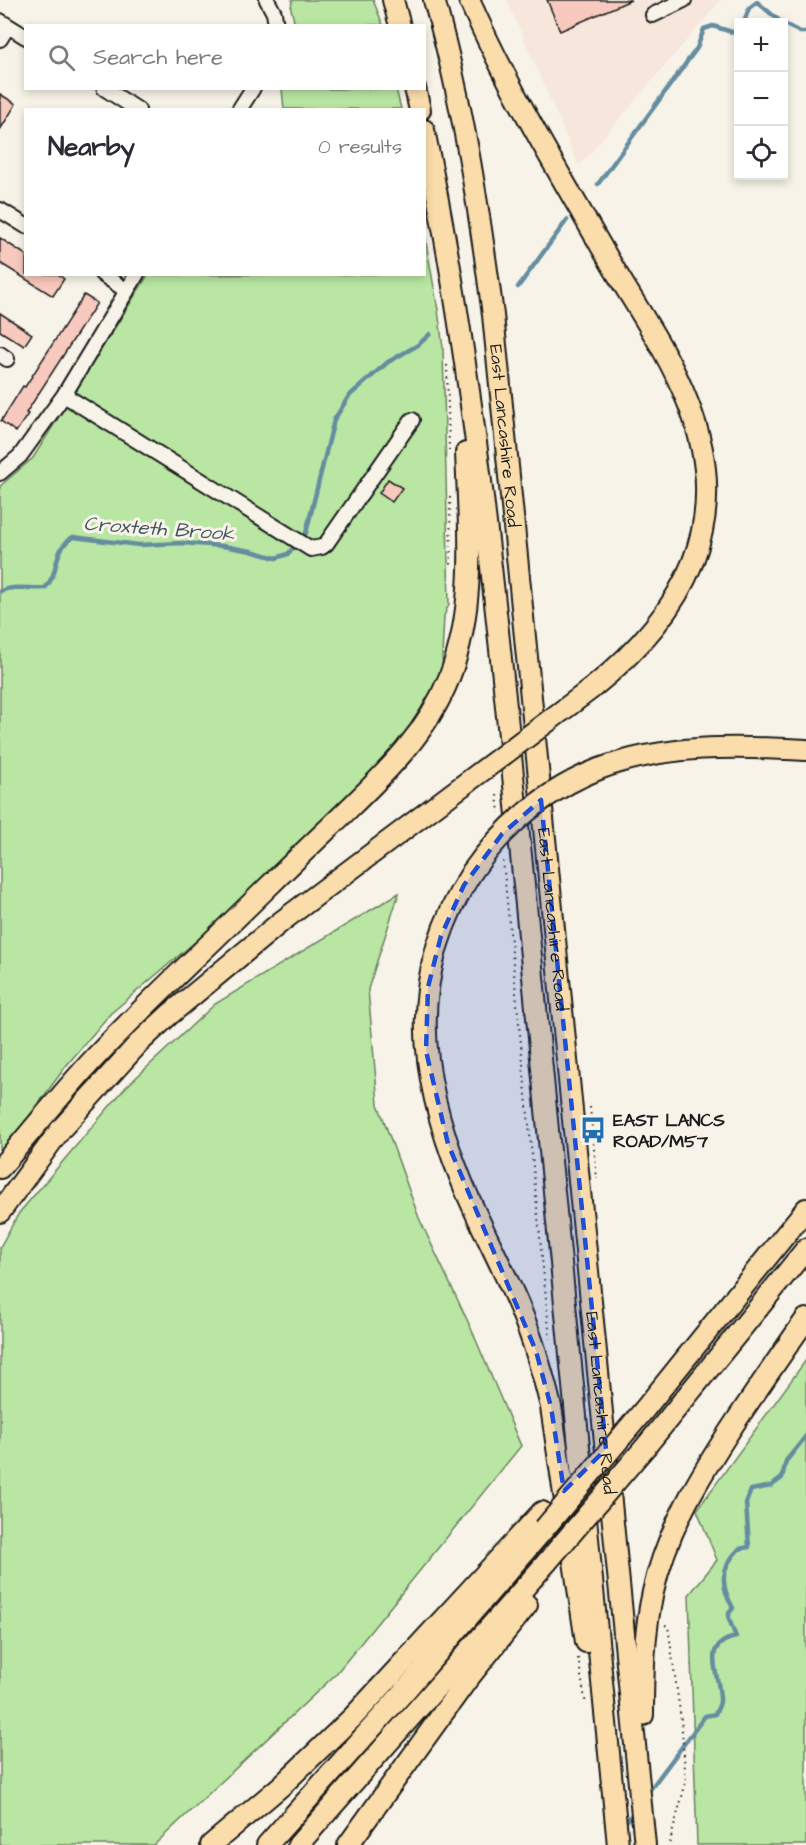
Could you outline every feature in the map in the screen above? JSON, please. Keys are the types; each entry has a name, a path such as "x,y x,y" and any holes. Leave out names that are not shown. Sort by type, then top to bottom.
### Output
{"highway":[{"path":"393,0 399,24"},
{"name":"East Lancashire Road","path":"434,0 462,117 478,202 493,315 645,1845"},
{"path":"0,1212 61,1129 103,1081 162,1022 198,989 282,921 591,689 637,649 657,626 689,575 703,522 706,490 704,460 694,419 672,369 546,150 469,0"},
{"path":"415,90 420,108"},
{"name":"East Lancashire Road","path":"426,139 442,214 471,396 502,657 618,1845"},
{"path":"0,1168 89,1064 385,774 417,736 437,705 450,675 458,648 467,599 469,543 460,322"},
{"path":"609,1755 588,1658 551,1407 521,1311 462,1183 433,1095 428,1066 425,1022 428,987 434,958 451,910 472,872 502,834 531,808 567,784 599,769 642,756 696,748 753,747 806,750"},
{"path":"211,1845 281,1786 353,1717 543,1520 644,1410 806,1209"},
{"path":"348,1845 595,1506 806,1248"},
{"path":"641,1789 645,1658 650,1605 671,1534 687,1501 716,1452 806,1319"},
{"path":"267,1845 403,1693 543,1520"},
{"path":"298,1845 548,1570"}],"street":[{"path":"267,0 274,13 276,24"},
{"path":"383,0 392,24"},
{"path":"653,15 684,0"},
{"path":"0,39 4,23 24,36"},
{"path":"107,90 135,108"},
{"path":"240,108 252,90"},
{"path":"0,210 24,220"},
{"path":"105,276 127,291"},
{"path":"0,473 20,456 64,394 136,276"},
{"path":"64,394 301,544 316,549 326,544 412,420"}],"path":[{"path":"447,362 449,457"},
{"path":"450,492 451,574"},
{"path":"496,790 499,814"},
{"path":"503,861 551,1346"},
{"path":"668,1626 681,1719 686,1782 669,1845"}],"highlighted area":[{"path":"541,800 606,1449 564,1491 551,1407 536,1351 448,1144 426,1051 428,987 441,936 464,885 502,834"}],"shaded area":[{"path":"507,0 721,0 579,166"}],"green space":[{"path":"292,0 373,0 383,24 295,24 291,9"},
{"path":"282,90 396,90 401,108 284,108"},
{"path":"426,243 443,348 449,604 444,616 443,675 432,698 397,748 229,913 110,1014 66,1066 0,1156 0,486 33,458 147,276 426,276"},
{"path":"399,893 368,989 378,1104 419,1218 470,1326 521,1446 335,1675 154,1845 0,1845 0,1247 19,1213 126,1087 215,1004"},
{"path":"806,1360 806,1845 697,1845 689,1595 717,1560 697,1510"}],"building":[{"path":"547,0 631,0 560,31"},
{"path":"0,94 16,104 0,130"},
{"path":"0,238 24,254 24,276 60,276 64,279 53,296 0,263"},
{"path":"84,295 97,303 16,432 1,421"},
{"path":"0,313 32,334 24,346 0,331"},
{"path":"388,479 402,488 392,502 379,493"}],"waterway":[{"name":"Croxteth Brook","path":"745,18 749,8 757,2 776,18"},
{"path":"598,184 697,48 704,29 713,26 734,33"},
{"name":"Croxteth Brook","path":"788,26 800,32 806,32"},
{"path":"518,287 567,220"},
{"name":"Croxteth Brook","path":"0,591 17,588 45,588 53,575 62,548 73,537 139,545 182,543 223,546 276,558 288,554 306,533 334,420 349,396 388,362 418,345 430,334"},
{"path":"646,1795 705,1716 715,1714 718,1708 720,1701 714,1662 715,1654 724,1641 736,1637 729,1619 729,1613 733,1608 726,1592 724,1577 725,1570 733,1556 739,1549 749,1547 746,1503 751,1490 771,1486 782,1478 786,1461 806,1436"},
{"path":"623,1826 636,1809"}],"place":[{"name":"EAST LANCS ROAD/M57","path":"593,1130"}]}
